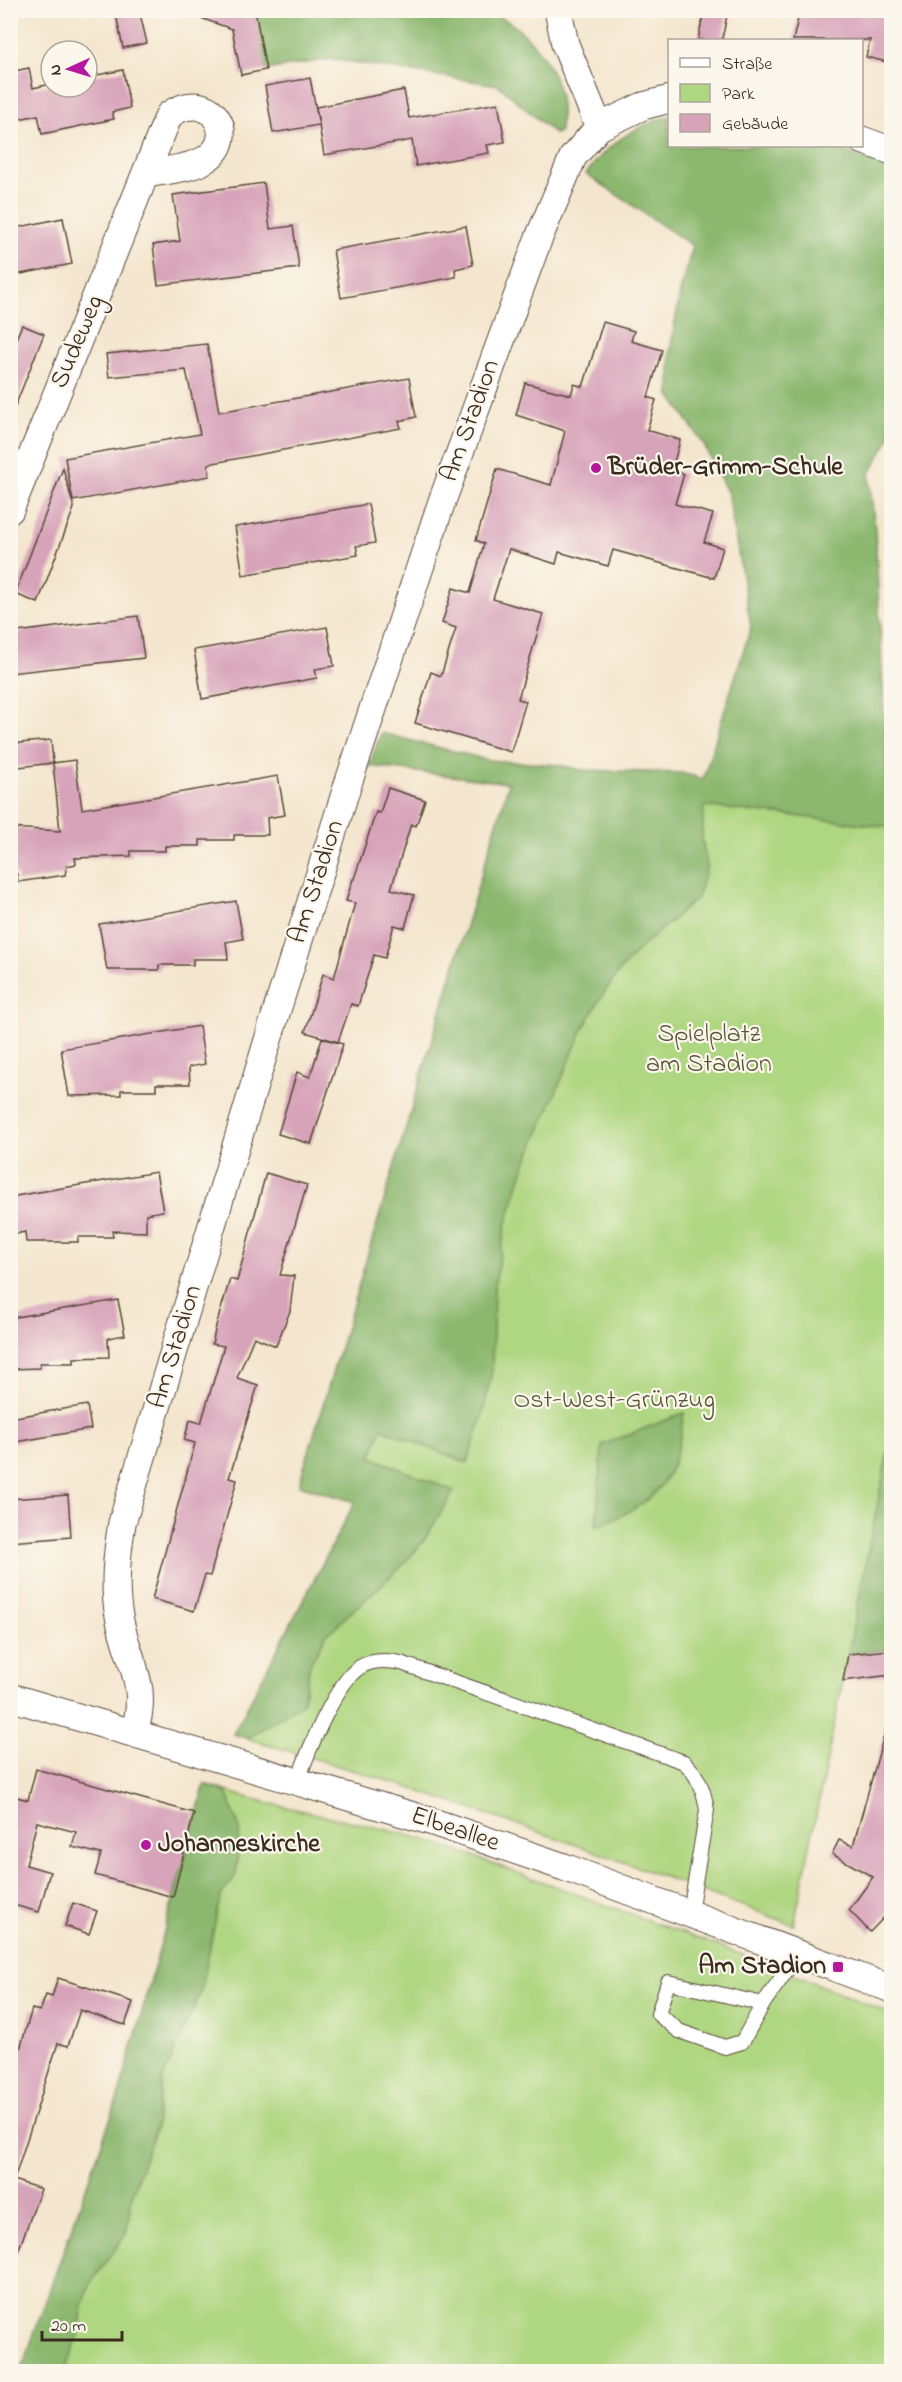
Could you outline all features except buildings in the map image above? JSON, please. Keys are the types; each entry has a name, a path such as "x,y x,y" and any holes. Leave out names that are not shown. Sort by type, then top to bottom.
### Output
{"street":[{"path":"558,10 565,44 599,127"},
{"name":"Am Stadion","path":"134,1733 139,1716 141,1694 118,1613 116,1585 122,1523 301,933 441,504 537,240 573,157 599,127 643,106 668,99"},
{"path":"863,141 891,151"},
{"name":"Sudeweg","path":"10,510 147,174"},
{"name":"Elbeallee","path":"10,1697 430,1821 690,1912 891,1989"}],"lane":[{"path":"298,1781 336,1695 351,1675 359,1667 373,1662 386,1660 401,1663 684,1762 700,1781 707,1810 690,1912"},
{"path":"763,2004 668,1982 658,2014 679,2031 725,2047 742,2042 763,2004 799,1953"}],"green space":[{"path":"486,10 514,26 526,36 537,48 554,76 561,107 560,131 555,134 498,85 331,59 266,70 249,11"},
{"path":"668,116 668,147 832,147 891,167 891,435 869,475 875,528 891,827 704,806 702,840 707,866 697,898 639,949 600,999 582,1031 523,1170 505,1229 494,1289 492,1371 482,1418 467,1463 382,1429 371,1457 454,1491 423,1542 401,1567 327,1634 310,1664 303,1703 247,1738 233,1734 355,1502 299,1485 509,783 369,766 381,733 488,760 558,765 583,770 682,773 703,779 751,627 728,494 703,443 670,395 670,351 682,282 693,246 586,174 612,146 634,131"},
{"name":"Ost-West-Grünzug","path":"509,783 891,827 891,1649 848,1655 794,1925 594,1851 395,1783 233,1734 355,1502 299,1485"},
{"path":"684,1413 675,1456 661,1486 650,1498 635,1508 596,1526 602,1445"},
{"path":"891,1435 891,1649 848,1654"},
{"path":"205,1784 263,1801 439,1844 765,1963 891,2014 891,2371 21,2372 120,2092"},
{"path":"205,1784 226,1792 240,1829 236,1875 220,1897 201,1991 163,2078 155,2131 139,2173 126,2234 91,2283 83,2306 78,2337 65,2371 21,2371 120,2092"}],"place":[{"name":"Brüder-Grimm-Schule","path":"596,468"},
{"name":"Johanneskirche","path":"146,1845"},
{"name":"Am Stadion","path":"838,1967"}],"park label":[{"name":"Spielplatz am Stadion","path":"709,1050"}]}
